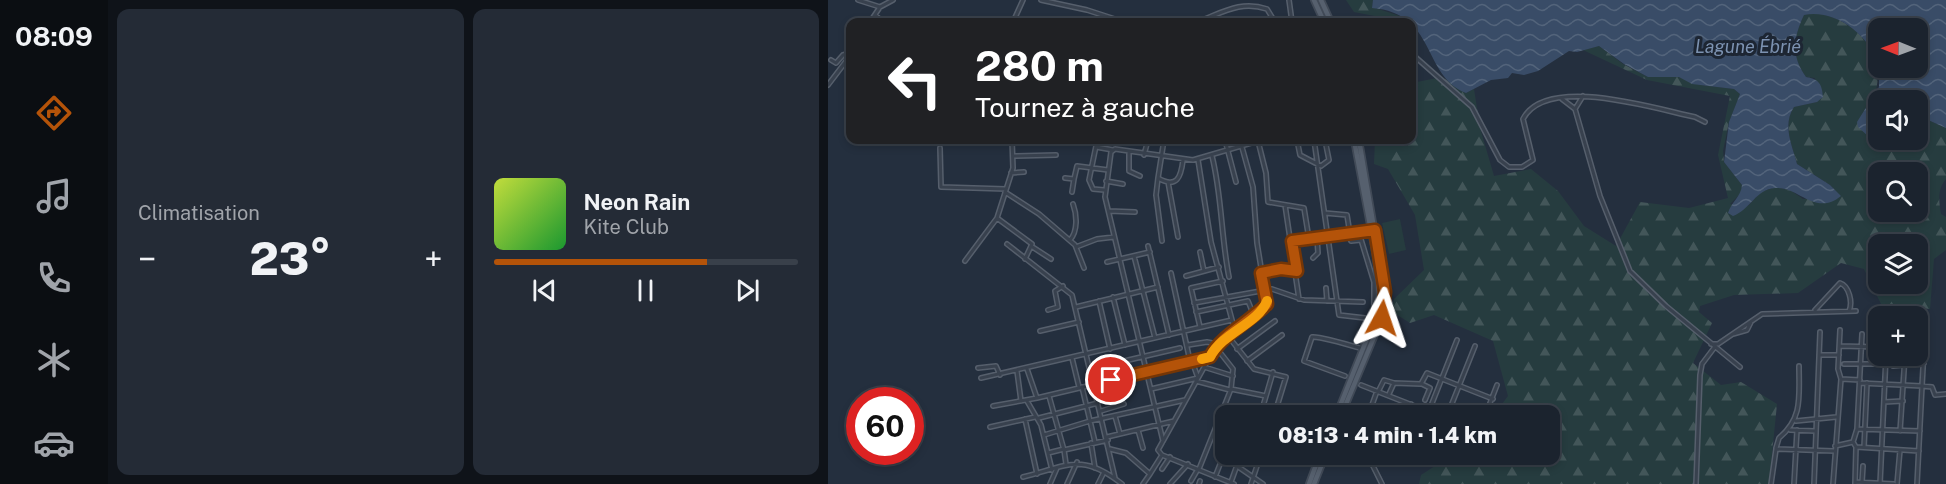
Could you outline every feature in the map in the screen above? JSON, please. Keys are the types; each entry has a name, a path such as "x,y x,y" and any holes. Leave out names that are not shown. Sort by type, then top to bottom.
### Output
{"main road":[{"path":"1314,0 1322,18"},
{"path":"1321,0 1331,18"},
{"path":"1340,405 1377,320 1381,298 1373,230 1355,144"},
{"path":"1345,405 1385,307 1360,144"},
{"path":"1309,484 1318,465"},
{"path":"1314,484 1319,465"}],"street":[{"path":"858,0 880,7"},
{"path":"873,18 880,7 892,0"},
{"path":"1014,18 1021,0"},
{"path":"1041,0 1112,18"},
{"path":"1289,0 1291,18"},
{"path":"1205,18 1229,5 1245,2 1267,9 1273,18"},
{"path":"875,15 878,18"},
{"path":"831,60 837,63 842,56 846,56"},
{"path":"1416,58 1472,107 1500,160 1509,167 1522,167 1533,160 1523,128 1526,112 1536,105 1560,98 1583,96 1695,117 1705,122"},
{"path":"828,85 846,60"},
{"path":"1575,109 1583,96"},
{"path":"1560,98 1575,109 1600,196 1630,271 1740,367"},
{"path":"965,261 998,218 1011,173 1012,144"},
{"path":"1144,155 1147,144"},
{"path":"1162,242 1156,195 1164,144"},
{"path":"1225,144 1236,182"},
{"path":"1104,190 1092,188 1089,180 1096,146 1144,155 1198,160 1247,144"},
{"path":"1259,144 1266,173 1268,202 1304,208 1309,239"},
{"path":"1298,144 1300,155 1317,165 1322,165 1329,160 1326,144"},
{"path":"1314,144 1340,316 1365,318"},
{"path":"1242,146 1253,187 1261,273 1267,304 1216,345 1158,450 1162,454 1232,484 1237,466 1263,484"},
{"path":"940,148 941,187 1005,190 1070,240 1076,247 1084,268"},
{"path":"1113,150 1104,190 1162,441"},
{"path":"1129,152 1129,171 1140,176"},
{"path":"1013,156 1056,155"},
{"path":"1212,156 1221,195 1223,246 1229,277"},
{"path":"1158,178 1168,182 1181,177 1183,160"},
{"path":"1198,160 1213,247 1235,331"},
{"path":"1072,192 1076,166 1108,170"},
{"path":"1011,173 1023,172"},
{"path":"1065,178 1074,179"},
{"path":"1106,181 1123,184"},
{"path":"1168,182 1178,237"},
{"path":"1070,240 1074,235 1077,219 1073,204"},
{"path":"1285,205 1297,271 1299,299"},
{"path":"1109,211 1135,212"},
{"path":"1324,213 1347,215 1351,241 1361,240"},
{"path":"998,218 1031,246 1051,259"},
{"path":"1292,241 1373,230"},
{"path":"1359,233 1376,293 1373,319"},
{"path":"1076,247 1097,239 1115,237"},
{"path":"1313,258 1318,255 1317,238"},
{"path":"1007,244 1072,294 1110,449 1116,479 1114,484"},
{"path":"1025,259 1031,246"},
{"path":"1148,246 1169,335"},
{"path":"1213,247 1223,246"},
{"path":"1107,262 1150,252"},
{"path":"1200,252 1204,271"},
{"path":"1134,256 1155,338"},
{"path":"1186,276 1219,267"},
{"path":"1261,273 1281,269 1297,271"},
{"path":"1171,273 1197,380"},
{"path":"1200,327 1192,287 1223,281"},
{"path":"1815,310 1840,282 1847,290 1851,307 1849,311"},
{"path":"1048,310 1058,307 1055,291 1063,286"},
{"path":"1076,307 1158,287"},
{"path":"1326,288 1327,301"},
{"path":"1194,303 1265,289 1278,290 1299,299 1363,302"},
{"path":"1113,297 1125,345"},
{"path":"1099,301 1110,349"},
{"path":"1196,312 1249,301 1254,316"},
{"path":"1696,484 1700,375 1702,364 1717,347 1730,334 1752,320 1771,312 1856,311"},
{"path":"981,378 1232,320"},
{"path":"1238,349 1275,321"},
{"path":"1040,331 1079,322"},
{"path":"1833,484 1836,417 1841,379 1838,369 1840,330"},
{"path":"1814,484 1820,332"},
{"path":"1862,334 1857,429 1853,442 1856,447 1855,483 1896,484 1900,450"},
{"path":"1246,361 1282,335"},
{"path":"1228,336 1254,369 1273,372 1287,379 1278,405"},
{"path":"1345,376 1304,361 1312,337 1322,337 1340,345 1363,349"},
{"path":"1430,405 1457,340"},
{"path":"1188,345 1207,342 1216,345 1233,369 1234,376 1225,405"},
{"path":"1451,405 1475,346"},
{"path":"1839,346 1868,346"},
{"path":"1090,369 1180,348"},
{"path":"1819,355 1839,355"},
{"path":"993,406 1049,396 1210,357"},
{"path":"1072,358 1087,406 1095,468"},
{"path":"1844,364 1868,365"},
{"path":"978,368 995,365 1000,375"},
{"path":"1771,484 1779,438 1790,430 1796,421 1799,366"},
{"path":"1880,484 1885,366"},
{"path":"1900,431 1905,366"},
{"path":"1917,484 1924,366"},
{"path":"1204,367 1234,376"},
{"path":"1027,368 1037,398"},
{"path":"1017,371 1021,401"},
{"path":"1263,405 1273,372"},
{"path":"1421,384 1427,373 1493,399"},
{"path":"1841,379 1932,387 1935,395 1946,394"},
{"path":"1150,389 1197,380 1266,396"},
{"path":"1372,405 1384,380 1394,383 1421,384 1430,388 1425,400"},
{"path":"1389,394 1394,383"},
{"path":"1864,447 1866,383"},
{"path":"1490,405 1497,385"},
{"path":"1378,391 1411,404"},
{"path":"1378,391 1411,404"},
{"path":"1049,396 1066,464"},
{"path":"1027,400 1044,435 1052,470"},
{"path":"1044,435 1102,418 1186,400"},
{"path":"1884,402 1902,401"},
{"path":"990,427 1099,403"},
{"path":"1101,411 1124,404"},
{"path":"1115,416 1120,434"},
{"path":"1796,421 1836,417"},
{"path":"1025,419 1037,474"},
{"path":"1048,453 1174,421"},
{"path":"1191,481 1215,428"},
{"path":"1857,429 1920,432"},
{"path":"1138,430 1143,448"},
{"path":"1790,430 1815,431"},
{"path":"1794,484 1797,430"},
{"path":"1835,446 1853,442"},
{"path":"1856,447 1919,451"},
{"path":"1110,449 1126,453 1150,474"},
{"path":"1776,449 1834,451"},
{"path":"1143,484 1162,454"},
{"path":"1162,469 1170,457"},
{"path":"1023,477 1077,462 1104,472 1122,484"},
{"path":"1068,484 1077,462"},
{"path":"1172,483 1188,464"},
{"path":"1214,484 1220,465"},
{"path":"1251,484 1257,465"},
{"path":"1373,465 1382,484"},
{"path":"1862,483 1863,466"},
{"path":"1050,484 1057,468"},
{"path":"1098,484 1104,472"}],"green space":[{"path":"1346,0 1373,0 1372,7 1404,18 1385,18 1354,12"},
{"path":"1814,13 1833,17 1849,26 1868,46 1868,78 1877,78 1877,84 1875,90 1868,90 1868,107 1860,118 1868,136 1868,150 1928,150 1928,120 1946,128 1946,179 1941,187 1939,200 1941,214 1946,217 1946,250 1934,259 1930,309 1928,306 1881,304 1876,294 1928,294 1928,234 1868,234 1868,277 1864,269 1841,263 1798,293 1734,295 1700,306 1699,312 1712,323 1693,363 1721,385 1741,382 1777,404 1769,484 1419,484 1421,475 1436,465 1560,465 1560,405 1501,405 1508,396 1493,341 1434,315 1410,323 1391,311 1394,299 1424,270 1415,215 1388,169 1374,164 1375,144 1416,144 1416,82 1442,77 1466,93 1474,89 1480,128 1494,176 1531,169 1558,191 1584,226 1616,246 1640,202 1689,208 1728,198 1718,155 1730,96 1647,80 1583,50 1599,46 1623,64 1648,77 1679,77 1701,85 1734,89 1740,94 1729,122 1723,151 1724,162 1742,185 1741,193 1730,204 1748,206 1761,192 1776,187 1790,190 1803,199 1840,196 1830,185 1797,164 1788,128 1790,114 1794,107 1817,102 1815,78 1806,77 1801,69 1796,54 1796,39 1804,15"},
{"path":"1400,219 1406,250 1389,254 1382,223"}],"water":[{"name":"Lagune Ébrié","path":"1373,0 1946,0 1946,128 1928,120 1928,90 1877,90 1879,78 1928,78 1928,18 1868,18 1868,45 1858,33 1838,20 1816,14 1804,15 1796,39 1796,54 1806,77 1819,83 1823,97 1817,102 1794,107 1790,114 1789,135 1797,164 1830,185 1841,196 1832,202 1823,203 1807,199 1792,191 1768,189 1733,216 1728,213 1742,185 1724,162 1729,122 1740,94 1734,89 1692,84 1679,77 1648,77 1624,64 1599,46 1577,52 1569,51 1538,71 1524,75 1512,73 1508,78 1491,80 1466,93 1452,85 1442,73 1416,30 1416,18 1403,18 1393,12 1372,8"},
{"name":"Lagune Ébrié","path":"1868,104 1868,136 1858,127 1857,122"}],"slow traffic":[{"path":"1202,359 1210,357 1217,344 1245,324 1267,304 1267,301"}],"route":[{"path":"1111,380 1210,357 1217,344 1245,324 1267,304 1261,273 1281,269 1297,271 1292,241 1375,230 1386,299 1382,318"}]}
